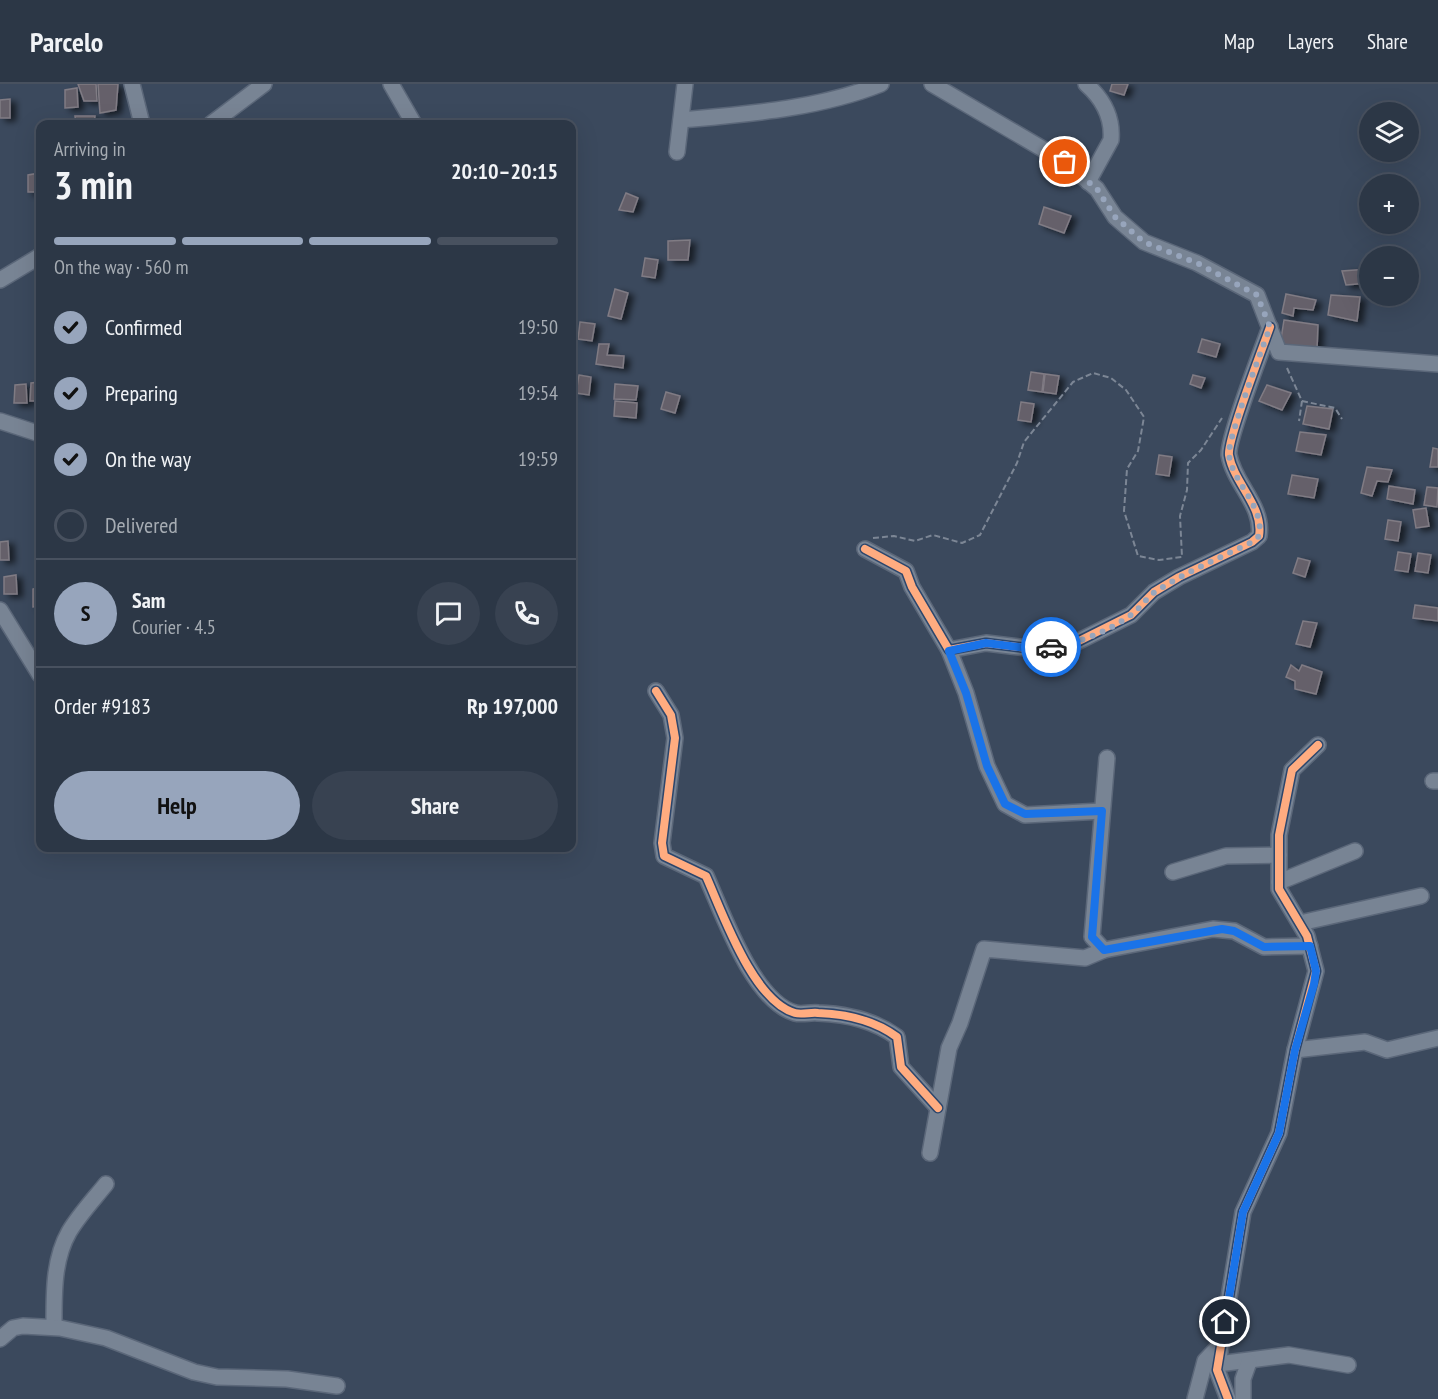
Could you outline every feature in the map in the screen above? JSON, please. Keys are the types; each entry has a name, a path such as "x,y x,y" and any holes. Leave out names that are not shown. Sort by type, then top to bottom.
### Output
{"street":[{"path":"132,84 141,120"},
{"path":"217,120 264,84"},
{"path":"391,84 412,120"},
{"path":"677,152 685,84"},
{"path":"681,120 761,113 811,104 881,84"},
{"path":"932,84 1065,162 1097,189 1115,217 1144,242 1197,263 1257,295 1279,352 1438,363"},
{"path":"1086,84 1102,102 1111,125 1111,140 1088,182"},
{"path":"0,280 36,258"},
{"path":"949,651 986,643 1035,649 1075,644 1131,615 1154,592 1179,577 1246,545 1259,536 1260,518 1236,474 1228,452 1270,327"},
{"path":"0,421 36,432"},
{"path":"865,549 906,571 912,587 949,651 966,693 987,766 1005,804 1025,814 1102,811"},
{"path":"0,610 36,668"},
{"path":"656,691 670,715 675,738 662,843 664,856 706,876 746,965 777,1003 796,1013 854,1017 885,1029 897,1037 901,1066 938,1108"},
{"path":"1227,1399 1218,1379 1218,1364 1243,1212 1279,1133 1295,1050 1316,971 1310,946 1300,923 1279,889 1279,836 1292,770 1318,745"},
{"path":"1104,950 1092,937 1107,758"},
{"path":"1279,882 1354,852"},
{"path":"1173,872 1226,856 1279,855"},
{"path":"1300,923 1421,896"},
{"path":"930,1153 949,1048 960,1023 984,949 1085,958 1104,950 1213,929 1234,931 1264,947 1310,946"},
{"path":"1295,1050 1365,1042 1387,1050 1438,1038"},
{"path":"54,1327 54,1291 64,1244 70,1231 106,1184"},
{"path":"0,1339 13,1328 54,1327 106,1338 194,1372 217,1377 287,1379 337,1386"},
{"path":"1196,1399 1205,1361 1221,1344"},
{"path":"1218,1364 1249,1362 1289,1355 1348,1365"},
{"path":"1243,1399 1243,1379 1249,1362"}],"path":[{"path":"1279,352 1302,401 1299,421"},
{"path":"865,549 871,538 894,536 915,541 933,535 962,543 981,535 1008,482 1024,442 1072,382 1093,373 1111,378 1126,390 1144,417 1138,451 1127,469 1124,511 1138,556 1159,560 1182,557 1180,516 1186,490 1188,463 1201,450 1227,410"},
{"path":"1302,401 1335,408 1342,419"}],"building":[{"path":"78,84 96,84 97,101 84,101"},
{"path":"98,84 118,84 116,110 100,113"},
{"path":"1112,84 1128,84 1124,95 1110,91"},
{"path":"77,88 78,107 65,108 65,90"},
{"path":"10,99 10,118 0,118 0,100"},
{"path":"75,116 95,116 94,120 76,120"},
{"path":"36,174 36,192 28,192 28,175"},
{"path":"626,193 638,198 633,212 619,210"},
{"path":"1044,207 1071,216 1064,233 1039,224"},
{"path":"690,240 688,260 668,260 668,241"},
{"path":"645,258 658,260 655,278 642,276"},
{"path":"1359,270 1359,284 1346,285 1342,271"},
{"path":"615,289 628,293 621,319 608,316"},
{"path":"1286,294 1316,300 1313,310 1294,308 1293,316 1282,313"},
{"path":"1331,295 1359,297 1357,321 1328,315"},
{"path":"1284,320 1318,325 1317,349 1280,345"},
{"path":"580,322 595,324 592,341 578,339"},
{"path":"1202,339 1220,344 1216,357 1198,352"},
{"path":"599,344 609,344 607,355 624,356 623,368 596,364"},
{"path":"1031,372 1044,374 1042,392 1028,390"},
{"path":"1045,374 1059,376 1056,394 1043,392"},
{"path":"579,375 591,377 589,395 576,393"},
{"path":"1193,375 1205,378 1201,388 1190,384"},
{"path":"36,382 36,401 30,401 31,383"},
{"path":"26,384 27,403 14,403 15,385"},
{"path":"615,384 638,386 636,400 614,399"},
{"path":"1267,385 1291,393 1282,410 1259,401"},
{"path":"666,392 680,396 675,413 661,409"},
{"path":"615,401 637,403 636,418 614,416"},
{"path":"1021,402 1034,404 1031,422 1018,420"},
{"path":"1307,406 1333,409 1329,429 1303,424"},
{"path":"1300,432 1326,435 1321,455 1296,451"},
{"path":"1433,448 1438,449 1438,467 1430,467"},
{"path":"1159,455 1172,457 1169,476 1156,474"},
{"path":"1367,467 1392,470 1388,482 1377,481 1372,496 1361,493"},
{"path":"1292,475 1318,479 1314,498 1288,494"},
{"path":"1389,486 1415,490 1413,504 1387,499"},
{"path":"1427,487 1438,488 1437,507 1424,505"},
{"path":"1426,508 1429,526 1416,528 1413,510"},
{"path":"1388,520 1401,522 1398,541 1385,539"},
{"path":"8,541 9,560 0,560 0,542"},
{"path":"1398,552 1411,554 1408,572 1395,570"},
{"path":"1418,553 1431,555 1428,573 1415,571"},
{"path":"1298,558 1310,561 1305,577 1293,573"},
{"path":"16,575 17,594 4,594 4,577"},
{"path":"36,588 36,607 33,607 33,589"},
{"path":"1415,605 1438,608 1438,621 1413,618"},
{"path":"1303,621 1317,623 1310,647 1296,644"},
{"path":"1291,665 1299,671 1302,665 1322,672 1316,694 1295,689 1295,681 1286,677"}],"cycle path":[{"path":"865,549 906,571 912,587 949,650 986,643 1035,649 1075,643 1131,615 1154,592 1179,577 1252,542 1259,536 1257,515 1236,476 1229,455 1239,413 1270,327"},
{"path":"656,691 671,715 675,738 662,843 664,856 706,876 741,954 766,992 780,1005 798,1014 815,1013 850,1017 870,1022 888,1031 897,1037 901,1067 938,1108"},
{"path":"1228,1399 1217,1370 1243,1212 1279,1133 1295,1050 1316,971 1307,936 1279,889 1279,835 1292,770 1318,745"}],"way so far":[{"path":"1051,647 1075,644 1097,634 1131,615 1154,592 1179,577 1252,542 1259,536 1260,518 1236,474 1228,452 1270,327 1257,295 1197,263 1144,242 1115,217 1097,189 1065,162"}],"route":[{"path":"1051,647 1035,649 986,643 949,651 966,693 987,766 1005,804 1025,814 1102,811 1092,937 1104,950 1222,929 1234,931 1264,947 1310,946 1315,958 1314,984 1295,1050 1279,1133 1243,1212 1225,1322"}]}
